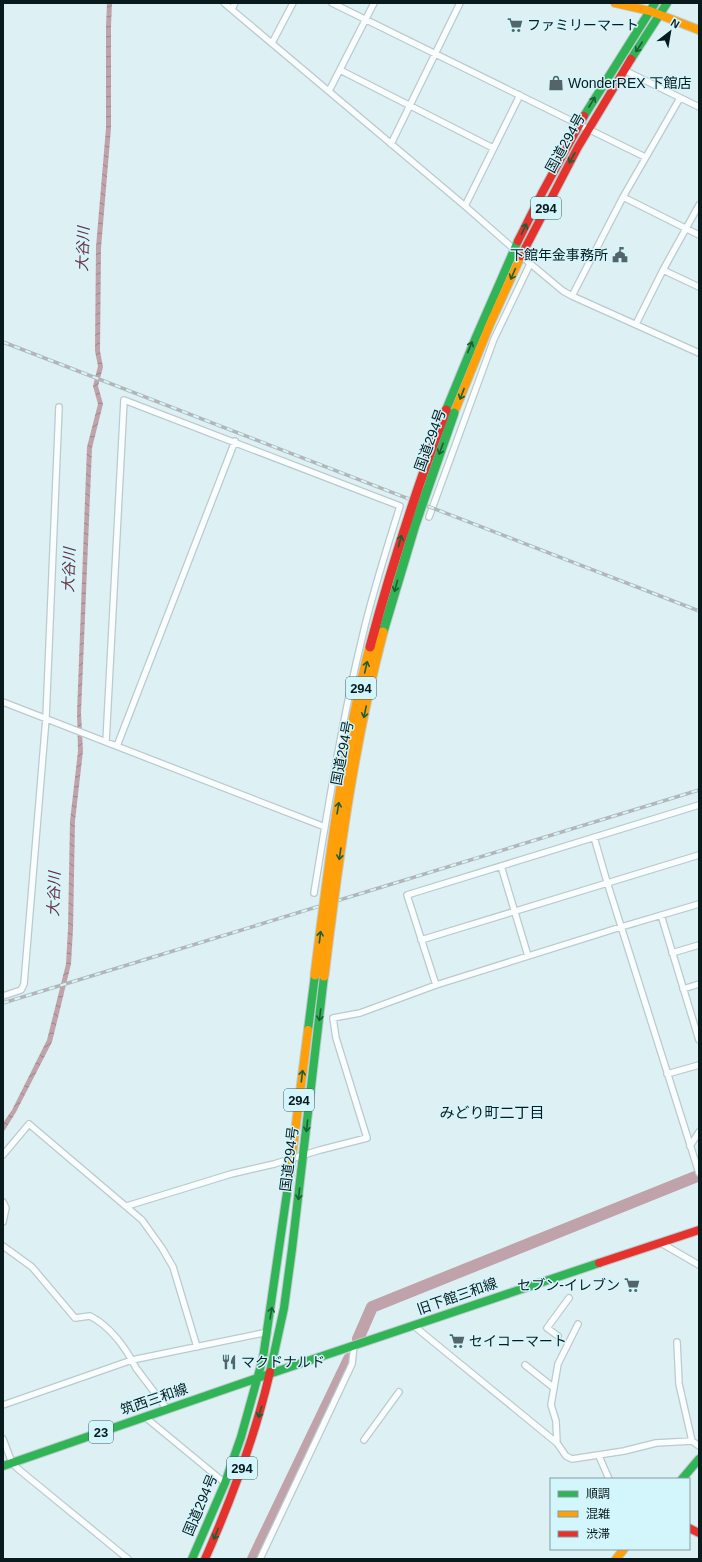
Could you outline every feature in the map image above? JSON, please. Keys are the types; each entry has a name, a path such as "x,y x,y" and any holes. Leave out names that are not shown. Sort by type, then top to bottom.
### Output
{"main road":[{"path":"615,3 653,7 660,14 699,30"},
{"name":"国道294号","path":"450,411 521,256 559,182 588,129 624,70 668,3"},
{"name":"国道294号","path":"192,1559 225,1483 241,1437 258,1378 268,1332 292,1159 347,805 367,699 399,574 473,340 514,249 579,124 610,72 653,7"},
{"name":"国道294号","path":"205,1559 234,1490 253,1434 270,1374 287,1291 304,1155 320,976"},
{"name":"旧下館三和線","path":"270,1374 699,1230"},
{"name":"筑西三和線","path":"3,1466 270,1374"},
{"path":"683,1478 699,1459"},
{"path":"690,1528 699,1533"},
{"path":"616,1559 623,1550"}],"street":[{"path":"224,3 514,249"},
{"path":"232,10 235,3"},
{"path":"272,43 293,3"},
{"path":"332,3 645,157"},
{"path":"329,91 374,3"},
{"path":"391,144 460,3"},
{"path":"340,70 409,107 493,148"},
{"path":"624,70 680,98 698,105"},
{"path":"465,206 520,95"},
{"path":"572,296 623,197 680,98"},
{"path":"623,197 699,235"},
{"path":"636,324 663,270 699,205"},
{"path":"521,256 563,291 572,296 699,353"},
{"path":"429,517 494,339 530,264"},
{"path":"663,270 699,287"},
{"path":"106,742 124,400 400,506 382,564 358,655 338,753 314,893"},
{"path":"3,996 21,990 24,984 48,719 59,407"},
{"path":"117,746 235,442"},
{"path":"3,702 325,826"},
{"path":"436,985 407,895 699,805"},
{"path":"594,837 699,1173"},
{"path":"421,940 699,855"},
{"path":"501,866 528,956"},
{"path":"127,1206 231,1174 274,1164 367,1138 336,1038 333,1018 360,1013 436,985 699,904"},
{"path":"661,915 683,988 697,1023 699,1040"},
{"path":"672,953 699,945"},
{"path":"683,988 699,984"},
{"path":"667,1074 699,1065"},
{"path":"3,1155 29,1124 142,1220 162,1248 173,1267 198,1347"},
{"path":"690,1146 699,1132"},
{"path":"3,1202 6,1208 3,1222"},
{"path":"661,1243 699,1265"},
{"path":"3,1246 32,1267 75,1318 90,1316 107,1326 167,1409"},
{"path":"558,1336 547,1328 569,1298"},
{"path":"557,1443 556,1421 551,1405 558,1364 578,1324"},
{"path":"414,1326 557,1443 566,1456 572,1459 599,1456 656,1443 692,1441 699,1446"},
{"path":"3,1405 132,1360 268,1332"},
{"path":"677,1342 679,1384 692,1441"},
{"path":"260,1559 352,1364 354,1346"},
{"path":"525,1365 554,1388"},
{"path":"364,1440 399,1392"},
{"path":"145,1417 225,1483"},
{"path":"3,1439 12,1463 16,1468 128,1559"},
{"path":"599,1456 609,1478"}],"water":[{"path":"107,3 112,3 111,128 101,248 100,351 103,367 98,386 103,404 92,448 81,713 83,751 75,821 71,964 52,1042 16,1112 3,1133 3,1123 12,1110 47,1040 66,964 70,821 78,751 77,713 87,447 98,404 93,386 98,366 95,351 96,247 106,128"}],"waterway":[{"path":"358,1339 372,1307 695,1177"},
{"path":"253,1559 349,1359"}],"railway":[{"path":"3,342 699,611"},
{"path":"3,1003 699,790"}],"traffic: fast":[{"path":"584,116 655,3"},
{"path":"631,59 667,3"},
{"path":"446,410 518,241"},
{"path":"383,632 415,525 454,413"},
{"path":"308,1030 315,975"},
{"path":"270,1372 284,1308 324,976"},
{"path":"192,1559 225,1483 241,1437 263,1358 289,1179"},
{"path":"269,1374 599,1263"},
{"path":"3,1466 269,1374"},
{"path":"683,1478 699,1459"}],"traffic: slow":[{"path":"615,3 650,11 699,30"},
{"path":"454,413 490,324 521,256"},
{"path":"324,976 341,846 355,760 372,675 383,632"},
{"path":"315,975 337,810 360,688 370,647"},
{"path":"289,1179 308,1030"},
{"path":"616,1559 623,1550"}],"traffic: jam":[{"path":"521,256 578,147 631,59"},
{"path":"518,241 584,116"},
{"path":"370,647 405,528 446,410"},
{"path":"599,1263 699,1230"},
{"path":"205,1559 250,1444 270,1372"},
{"path":"690,1528 699,1533"}],"place":[{"name":"ファミリーマート","path":"515,25"},
{"name":"WonderREX 下館店","path":"556,83"},
{"name":"下館年金事務所","path":"620,255"},
{"name":"セブン-イレブン","path":"632,1285"},
{"name":"セイコーマート","path":"457,1341"},
{"name":"マクドナルド","path":"229,1362"}],"district":[{"name":"みどり町二丁目","path":"492,1113"}],"water label":[{"name":"大谷川","path":"83,249"},
{"name":"大谷川","path":"69,570"},
{"name":"大谷川","path":"54,894"}]}
